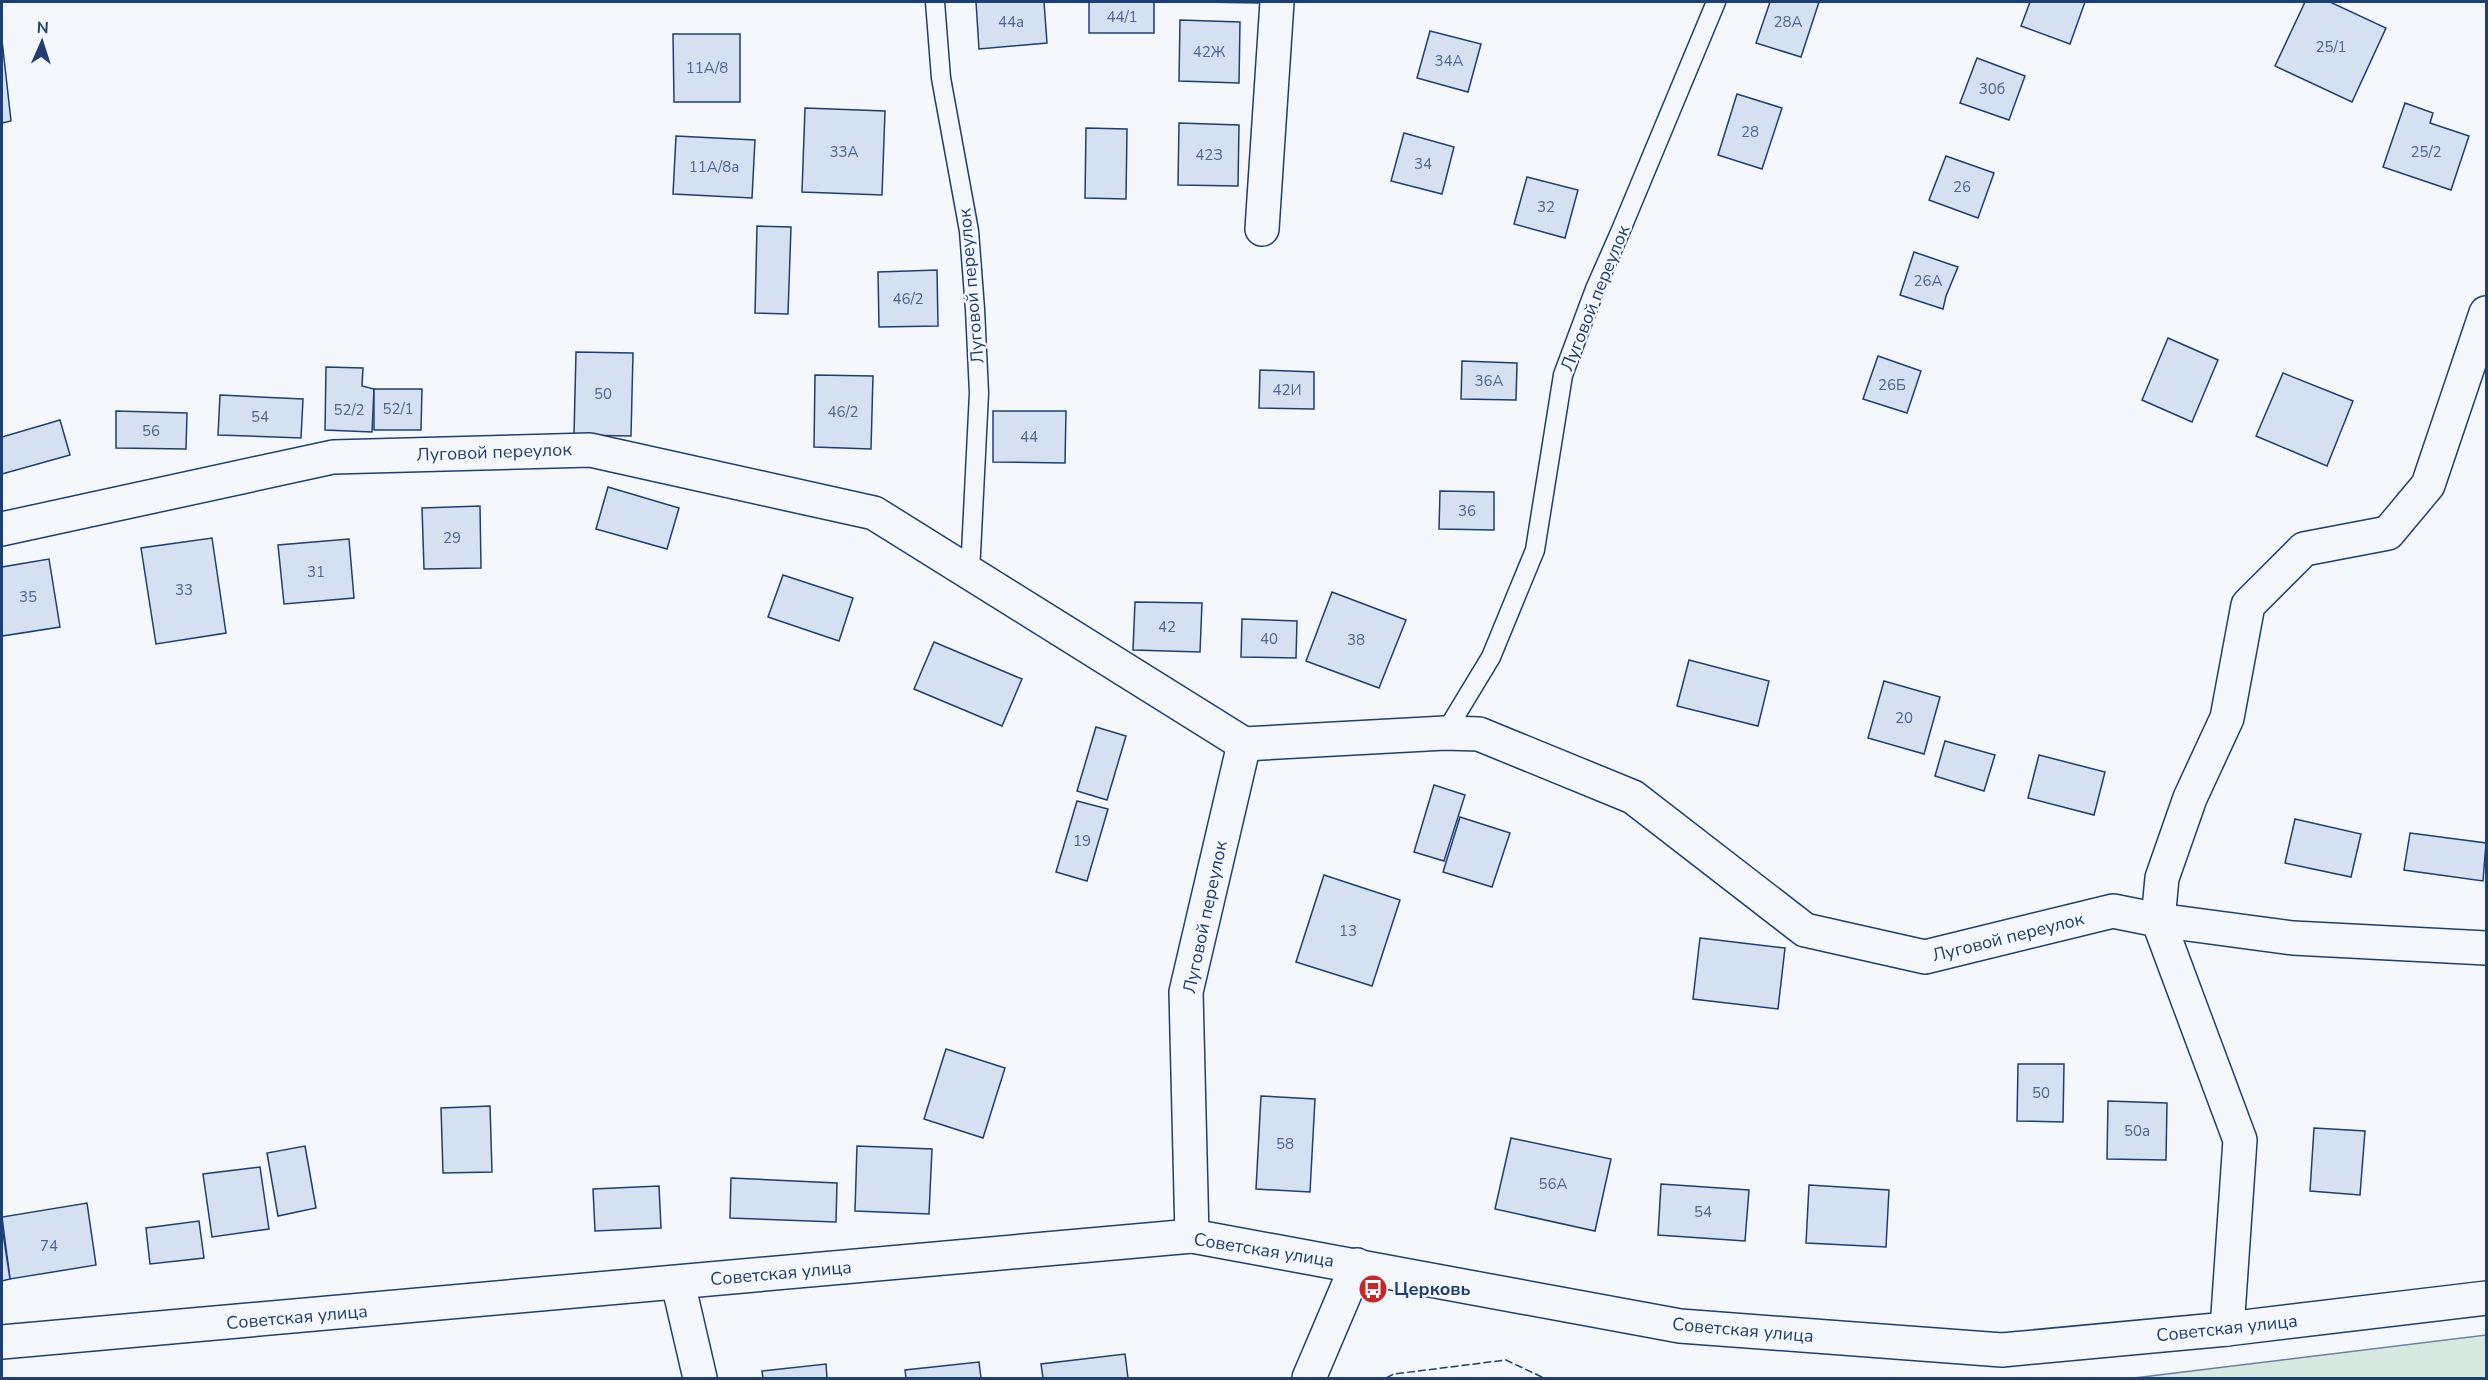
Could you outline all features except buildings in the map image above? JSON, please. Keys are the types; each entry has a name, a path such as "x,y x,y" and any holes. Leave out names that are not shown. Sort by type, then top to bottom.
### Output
{"street":[{"path":"1262,229 1277,2"},
{"path":"2227,1329 2240,1140 2158,920 2162,878 2190,798 2227,717 2248,605 2304,549 2388,533 2428,485 2487,313"},
{"name":"Луговой переулок","path":"2,529 333,457 590,450 874,513 1244,744 1444,733 1479,734 1633,797 1805,930 1925,957 2113,911 2158,920 2293,938 2487,948"},
{"name":"Луговой переулок","path":"1192,1236 1186,992 1244,744"},
{"name":"Советская улица","path":"2,1342 1192,1236 1680,1326 2002,1350 2227,1329 2487,1298"},
{"path":"1309,1378 1357,1265"},
{"path":"678,1283 700,1378"}],"lane":[{"name":"Луговой переулок","path":"935,2 940,78 969,231 975,309 979,393 970,573"},
{"name":"Луговой переулок","path":"1444,733 1491,657 1535,550 1563,375 1594,289 1716,2"}],"shaded area":[{"path":"2486,1335 2486,1378 2134,1378"}],"fence":[{"path":"1386,1378 1394,1374 1506,1360 1544,1378"}],"place":[{"name":"Церковь","path":"1373,1289"}]}
